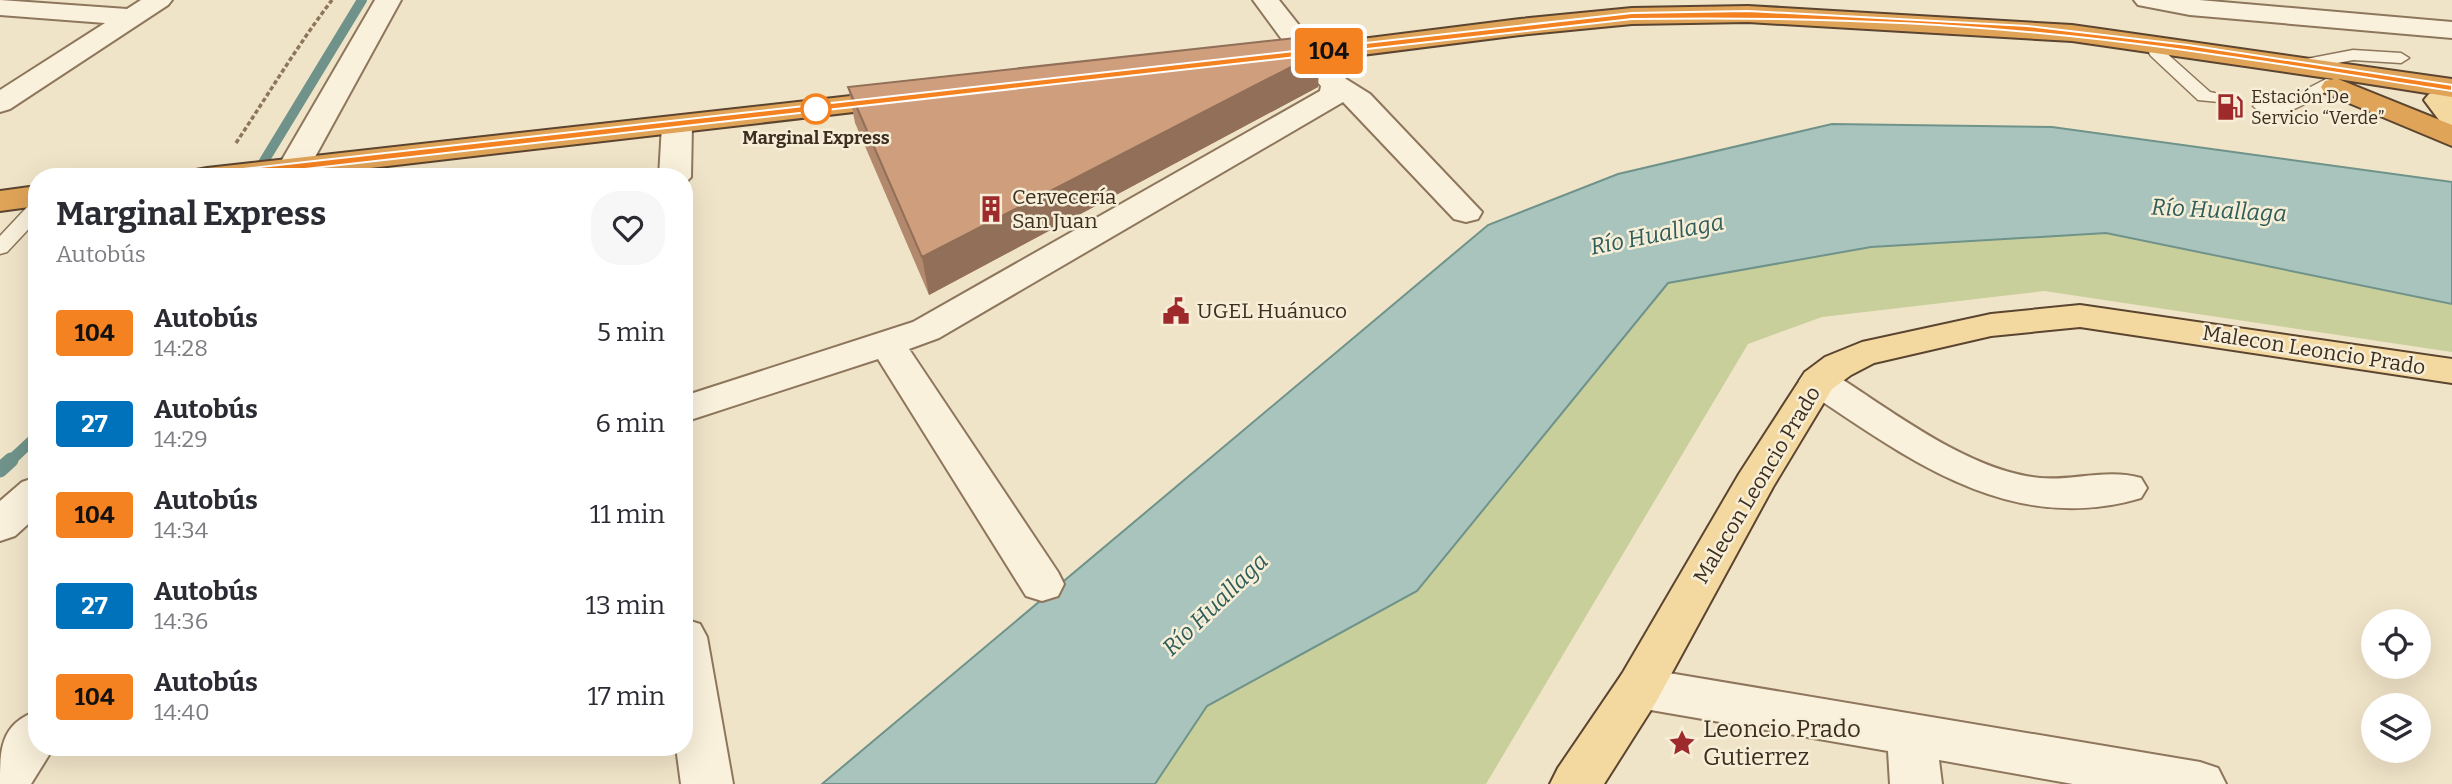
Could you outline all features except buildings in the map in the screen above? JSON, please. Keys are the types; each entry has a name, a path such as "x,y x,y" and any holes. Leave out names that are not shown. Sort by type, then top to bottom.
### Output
{"highway":[{"path":"1244,62 1520,27 1632,16 1748,14 2072,33 2301,65 2449,100"},
{"path":"2072,33 2234,70 2449,100"},
{"path":"2326,84 2428,124 2452,137"},
{"path":"313,168 926,97"},
{"path":"0,201 28,197"}],"main road":[{"name":"Malecon Leoncio Prado","path":"1577,784 1639,688 1754,484 1818,381 1838,366 1862,354 1991,325 2080,316 2452,371"}],"street":[{"path":"0,103 159,0"},
{"path":"290,168 388,0"},
{"path":"1266,0 1307,54 1336,86 1360,100 1466,212"},
{"path":"2147,0 2190,7 2452,30"},
{"path":"0,7 131,17"},
{"path":"693,406 887,345 938,323 1334,95 1336,86"},
{"path":"675,168 677,125"},
{"path":"887,345 1042,584"},
{"path":"1818,381 1958,466 2005,487 2040,493 2126,488"},
{"path":"0,525 28,500"},
{"path":"1639,688 2200,784"},
{"path":"693,695 707,784"},
{"path":"1911,735 1916,784"},
{"path":"3,784 28,746"}],"lane":[{"path":"2157,52 2204,96 2213,98"},
{"path":"2301,65 2353,55 2401,58"},
{"path":"2262,106 2283,108 2326,84"},
{"path":"0,248 28,218"}],"path":[{"path":"233,146 276,83 297,46 332,0"}],"green space":[{"path":"2106,233 2452,304 2452,352 2044,291 1822,317 1748,344 1486,784 1155,784 1207,706 1417,591 1668,283 1871,247"}],"water":[{"name":"Río Huallaga","path":"1832,124 2052,127 2452,182 2452,304 2106,233 1871,247 1668,283 1417,591 1207,706 1155,784 822,784 1488,225 1618,174"}],"waterway":[{"path":"260,168 362,0"},
{"path":"9,462 28,444"},
{"path":"0,470 11,460"}],"bus line":[{"name":"104","path":"288,168 1271,59 1520,27 1632,16 1748,14 2027,29 2188,48 2452,88"}],"place":[{"name":"Estación De Servicio “Verde”","path":"2230,107"},
{"name":"Marginal Express","path":"816,109"},
{"name":"Cervecería San Juan","path":"991,209"},
{"name":"UGEL Huánuco","path":"1176,311"},
{"name":"Leoncio Prado Gutierrez","path":"1682,743"}]}
